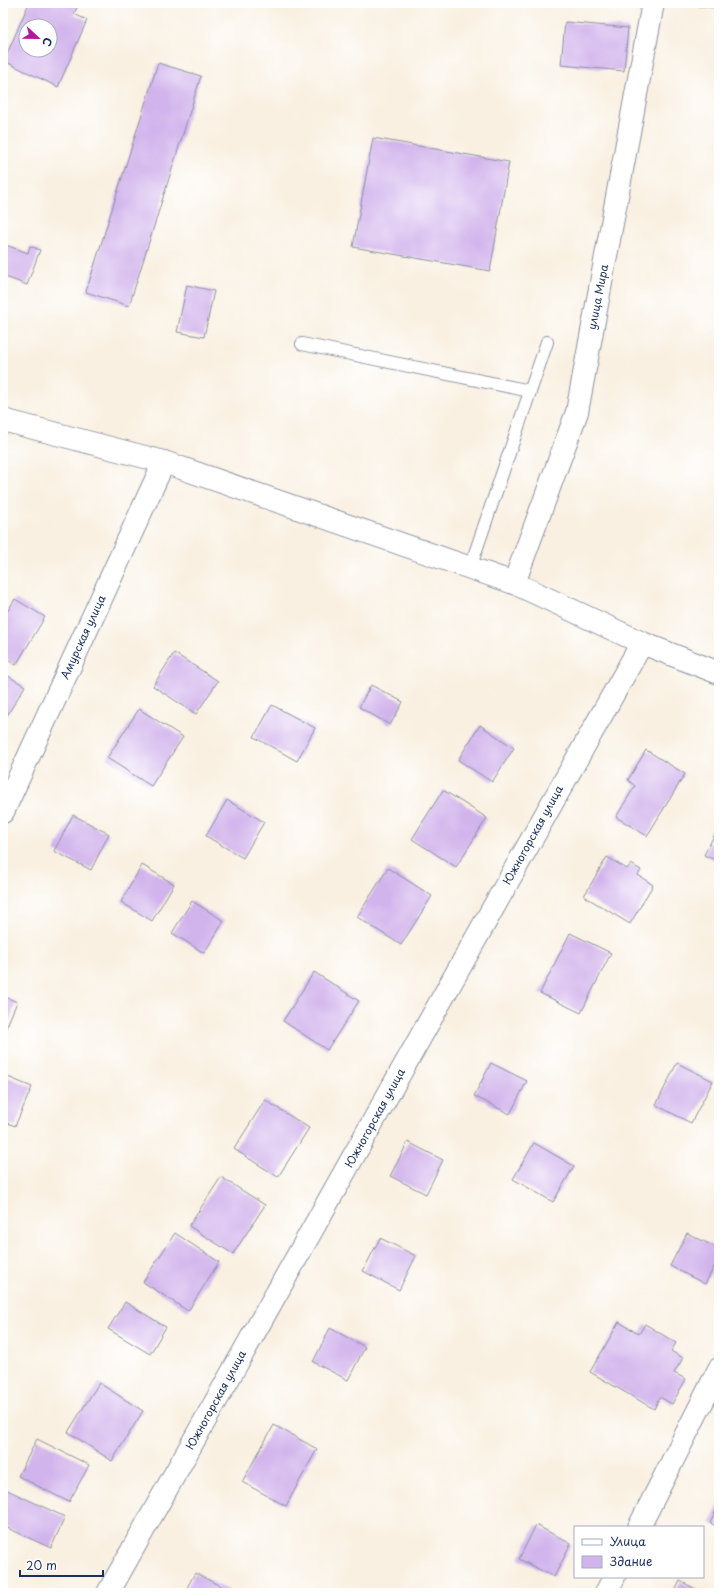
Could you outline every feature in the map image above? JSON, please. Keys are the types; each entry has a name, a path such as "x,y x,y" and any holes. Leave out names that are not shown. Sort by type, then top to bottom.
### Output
{"street":[{"name":"улица Мира","path":"514,583 577,412 653,3"},
{"path":"3,420 164,462 514,583 642,643 719,673"},
{"name":"Амурская улица","path":"3,812 164,462"},
{"name":"Южногорская улица","path":"108,1593 642,643"},
{"path":"640,1526 719,1369"},
{"path":"606,1593 614,1578"}],"lane":[{"path":"470,568 547,342"},
{"path":"302,344 530,391"}],"building":[{"path":"29,3 79,3 74,14 87,20 58,87 4,61 18,29 18,58 58,58 58,18 23,18"},
{"path":"698,3 719,3 719,8 697,6"},
{"path":"565,22 628,28 624,71 561,65"},
{"path":"158,63 201,76 129,306 86,292"},
{"path":"373,138 509,162 490,271 353,247"},
{"path":"3,244 28,253 30,246 40,250 27,285 3,276"},
{"path":"187,285 214,291 204,337 177,332"},
{"path":"15,599 45,617 16,665 3,657 3,610 7,612"},
{"path":"174,653 218,681 196,714 153,686"},
{"path":"3,673 25,686 3,722"},
{"path":"371,685 403,702 390,725 359,707"},
{"path":"272,705 315,728 297,761 254,737"},
{"path":"139,709 183,737 151,786 107,758"},
{"path":"480,725 514,748 492,782 458,760"},
{"path":"646,750 685,774 647,836 616,817 635,786 628,780"},
{"path":"443,790 487,818 456,867 412,839"},
{"path":"227,800 264,822 243,858 206,836"},
{"path":"73,815 109,834 91,870 54,851"},
{"path":"719,826 719,862 704,855"},
{"path":"607,857 627,869 631,864 641,870 638,875 653,885 630,924 584,896"},
{"path":"142,865 174,884 152,921 121,902"},
{"path":"388,868 432,896 401,945 357,917"},
{"path":"192,901 224,921 204,953 172,933"},
{"path":"570,933 611,953 581,1013 540,993"},
{"path":"314,972 359,1001 327,1050 283,1021"},
{"path":"3,996 17,1002 3,1035"},
{"path":"491,1063 527,1081 510,1114 474,1096"},
{"path":"677,1063 713,1081 691,1123 656,1105"},
{"path":"3,1075 32,1087 15,1126 3,1121"},
{"path":"265,1100 309,1128 278,1177 234,1149"},
{"path":"408,1142 443,1160 426,1194 390,1176"},
{"path":"534,1143 574,1166 553,1202 513,1179"},
{"path":"221,1177 265,1205 233,1254 189,1226"},
{"path":"175,1233 219,1262 188,1311 143,1282"},
{"path":"687,1233 719,1249 719,1258 705,1284 670,1266"},
{"path":"380,1238 416,1256 399,1290 363,1271"},
{"path":"125,1302 166,1327 150,1354 108,1329"},
{"path":"619,1322 639,1334 645,1324 676,1343 671,1351 683,1358 674,1373 686,1379 672,1404 660,1397 654,1409 590,1372"},
{"path":"330,1328 365,1347 348,1380 313,1362"},
{"path":"99,1383 143,1411 112,1461 68,1432"},
{"path":"274,1425 317,1449 286,1506 242,1482"},
{"path":"37,1439 89,1465 69,1502 18,1476"},
{"path":"3,1488 65,1517 51,1548 3,1526"},
{"path":"719,1505 719,1527 710,1523"},
{"path":"536,1525 571,1544 554,1577 519,1559"},
{"path":"195,1573 230,1591 229,1593 184,1593"},
{"path":"680,1581 704,1593 674,1593"}]}
